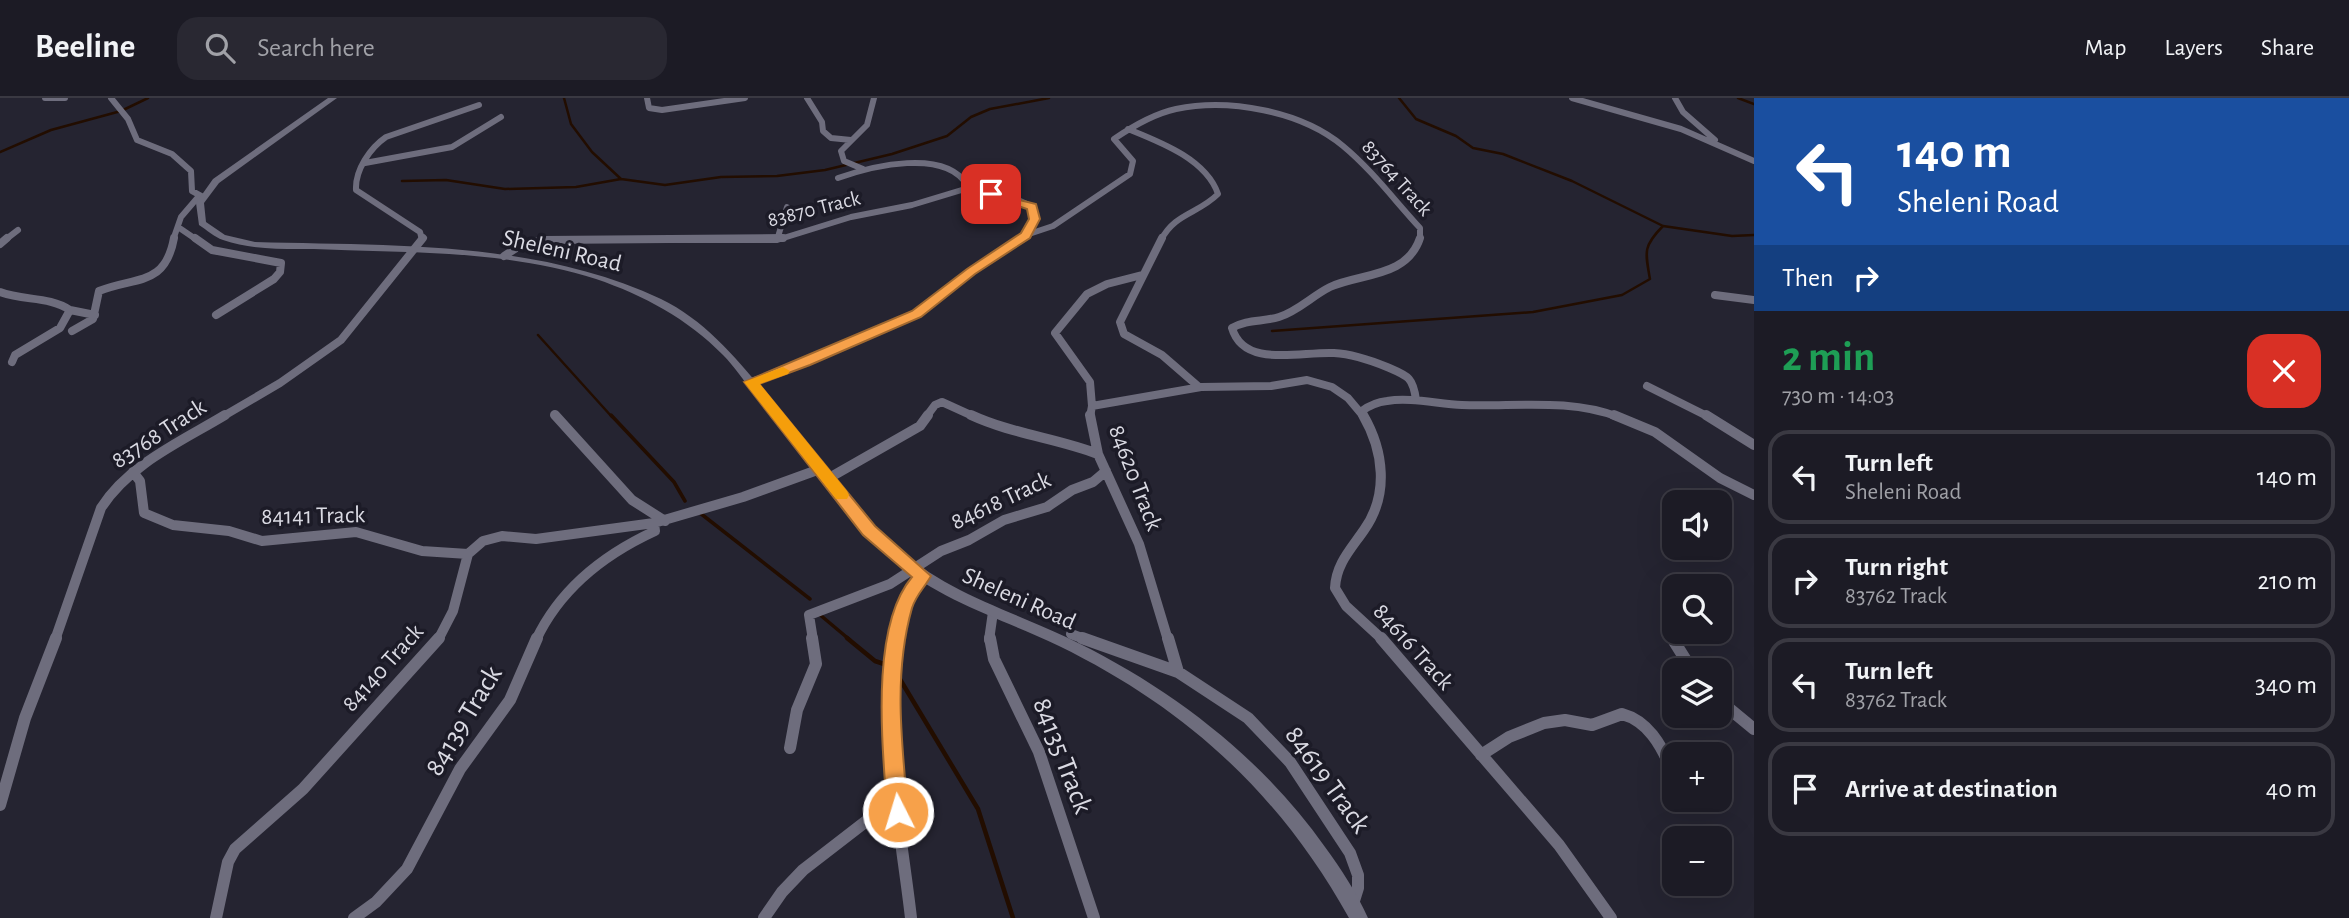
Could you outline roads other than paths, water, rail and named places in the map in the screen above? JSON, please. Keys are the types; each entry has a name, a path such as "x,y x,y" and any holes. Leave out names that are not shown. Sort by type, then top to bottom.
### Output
{"street":[{"path":"45,98 65,98"},
{"path":"111,98 128,119 137,140 172,154 191,171 192,191 201,196"},
{"path":"72,331 89,324 95,315 97,295 101,290 145,278 165,265 174,250 183,211 216,181 333,98"},
{"path":"647,98 649,108 663,110 745,98"},
{"path":"807,98 822,122 822,130 830,138 851,140"},
{"path":"863,169 848,164 842,157 842,148 867,125 874,98"},
{"path":"1573,98 1681,129 1754,161"},
{"path":"1675,98 1683,112 1711,135 1717,144"},
{"name":"83764 Track","path":"1128,129 1186,105 1229,102 1270,112 1317,130 1333,139 1360,162 1420,228 1422,237 1419,245 1381,274 1335,285 1290,313 1277,318 1234,325 1232,333 1245,349 1256,354 1326,352 1370,361 1410,379 1414,383 1416,400"},
{"path":"416,250 423,239 420,232 356,190 356,178 380,140 479,105"},
{"path":"365,163 452,147 501,117"},
{"path":"751,382 806,362 916,314 971,271 1026,235 1053,226 1130,174 1133,161 1114,140 1128,129 1201,167 1218,191 1209,203 1171,223 1122,316 1121,330 1163,355 1199,387"},
{"path":"838,178 863,169 896,164 916,164 957,172 966,180 965,188 1018,200 1032,207 1034,219 1026,235"},
{"name":"83870 Track","path":"505,256 522,245 544,240 777,240 851,217 912,205 965,188"},
{"name":"Sheleni Road","path":"201,196 202,223 222,237 238,242 278,247 416,250 505,256 598,276 660,302 682,316 726,352 869,530 918,572 993,612 1074,647 1129,676 1221,742 1266,785 1303,828 1359,918"},
{"path":"777,240 787,207"},
{"path":"178,227 212,250 281,262 280,272 274,279 216,315"},
{"path":"0,244 18,230"},
{"name":"83768 Track","path":"0,805 25,718 101,509 111,492 133,472 280,383 341,340 416,250"},
{"path":"1092,407 1090,382 1055,332 1087,294 1107,284 1142,275"},
{"path":"0,292 22,300 57,302 70,310 95,315"},
{"path":"1715,295 1754,300"},
{"path":"12,362 15,355 60,328 70,310"},
{"name":"84620 Track","path":"1178,672 1139,544 1098,454 1090,417 1092,407 1199,387 1266,386 1310,380 1326,385"},
{"name":"84616 Track","path":"1326,385 1339,391 1362,411 1375,438 1381,471 1378,505 1372,522 1342,560 1334,578 1335,589 1341,600 1390,648 1571,860 1611,918"},
{"path":"1647,386 1692,407 1754,445"},
{"path":"1362,411 1378,402 1416,400 1461,405 1566,406 1603,411 1655,432 1712,473 1754,495"},
{"path":"829,478 920,426 935,405 942,402 992,425 1075,444 1098,454"},
{"path":"555,415 658,525"},
{"path":"468,554 482,541 493,538 536,539 658,525 820,469"},
{"name":"84618 Track","path":"790,748 797,710 816,664 809,615 918,572 941,551 970,540 1004,520 1047,507 1072,489 1093,482 1106,471"},
{"name":"84141 Track","path":"133,472 142,484 142,507 146,515 173,525 229,531 271,541 356,532 422,551 468,554"},
{"name":"84139 Track","path":"354,918 382,899 413,864 460,769 505,709 540,631 555,608 601,561 658,525"},
{"name":"84140 Track","path":"216,918 228,862 234,849 303,789 440,637 453,611 468,554"},
{"path":"911,918 890,712 894,655 904,607 918,572"},
{"name":"84135 Track","path":"993,612 989,642 994,659 1039,752 1094,918"},
{"name":"84619 Track","path":"1071,634 1178,672 1248,718 1290,762 1356,865 1358,888 1353,905"},
{"path":"1732,711 1754,729"},
{"path":"1481,755 1494,743 1551,723 1569,720 1592,725 1622,714 1631,717 1654,735 1662,751"},
{"path":"764,918 782,892 803,870 869,819 881,806 895,780"}],"waterway":[{"path":"0,152 51,130 121,111 148,98"},
{"path":"564,98 571,124 592,152 621,179"},
{"path":"621,179 665,185 721,177 777,176 825,170 892,154 947,136 971,117 990,109 1049,98"},
{"path":"1399,98 1416,119 1456,136 1473,148 1503,154 1572,181 1663,226"},
{"path":"1738,98 1754,104"},
{"path":"402,181 446,180 505,189 576,187 621,179"},
{"path":"1272,331 1533,312 1622,295 1650,279 1647,250 1663,226"},
{"path":"1663,226 1732,236 1754,235"},
{"path":"538,335 612,417"},
{"path":"611,415 674,482 685,501"},
{"path":"700,513 810,599"},
{"path":"819,614 850,640"},
{"path":"847,638 875,661 890,666"},
{"path":"895,671 978,809 1013,918"}]}
